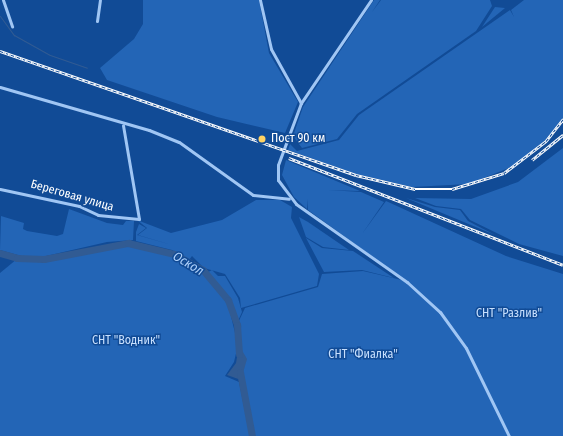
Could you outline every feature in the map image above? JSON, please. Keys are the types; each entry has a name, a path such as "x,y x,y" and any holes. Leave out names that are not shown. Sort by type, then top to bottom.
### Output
{"street":[{"path":"4,0 12,26"},
{"path":"97,20 100,0"},
{"path":"260,0 271,49 301,103"},
{"path":"371,0 301,103 278,165 278,180 289,198 407,282 440,312 466,348 508,436"},
{"path":"0,87 180,142 253,195 289,198"},
{"name":"Береговая улица","path":"0,189 79,206 98,216 139,219 123,125"}],"green space":[{"path":"143,0 259,0 269,53 298,102 285,133 217,117 107,80 100,68 134,39 143,24"},
{"path":"374,0 380,0 372,12 381,0 490,0 492,6 476,31 357,114 337,139 302,148 293,136 303,107"},
{"path":"524,0 563,0 563,119 549,138 516,165 469,184 412,187 356,174 288,150 290,144 297,151 339,140 359,115 510,10 514,17 511,10"},
{"path":"495,7 505,8 482,27"},
{"path":"563,148 563,256 519,244 470,220 461,209 436,206 415,198 471,199 518,182"},
{"path":"286,160 360,191 328,190 361,192 384,202 362,234 386,201 506,256 563,274 563,436 252,436 240,378 237,325 245,308 318,287 322,274 363,271 406,281 308,210 307,199 307,209 294,197 282,175"},
{"path":"406,198 435,207 460,210 468,221 495,235"},
{"path":"256,200 280,200 292,207 291,218 319,274 317,286 241,308 240,298 225,274 204,268 192,256 189,260 172,250 136,241 136,232 139,224 146,228 137,235 172,245 138,235 147,228 137,220 171,233 222,220"},
{"path":"69,209 107,223 123,225 126,221 134,221 133,240 107,242 46,256 25,257 0,250 1,216 24,223 23,229 27,231 57,236 63,234"},
{"path":"299,217 349,250 323,247 306,237"},
{"path":"306,238 322,248 353,251 394,278 362,270 324,272"},
{"name":"СНТ \"Водник\"","path":"136,245 173,255 202,271 227,300 238,345 234,362 225,376 239,382 250,436 0,436 0,273 17,259 44,261 102,248"},
{"path":"212,270 218,276 225,276 238,298 242,312 238,321 226,294 208,272"}],"shaded area":[{"path":"239,345 247,359 241,380 227,375 236,363"}],"waterway":[{"path":"0,16 14,35 50,55 87,68"},
{"name":"Оскол","path":"0,253 17,258 44,259 128,243 174,254 203,270 228,300 237,325 239,354"},
{"name":"Оскол","path":"240,372 252,436"}],"railway":[{"path":"0,51 356,175 415,189 452,189 504,173 546,141 563,119"},
{"path":"532,160 563,135"},
{"path":"289,158 563,265"}],"place":[{"name":"Пост 90 км","path":"262,139"}],"park label":[{"name":"СНТ \"Разлив\"","path":"509,314"},
{"name":"СНТ \"Фиалка\"","path":"363,355"}]}
